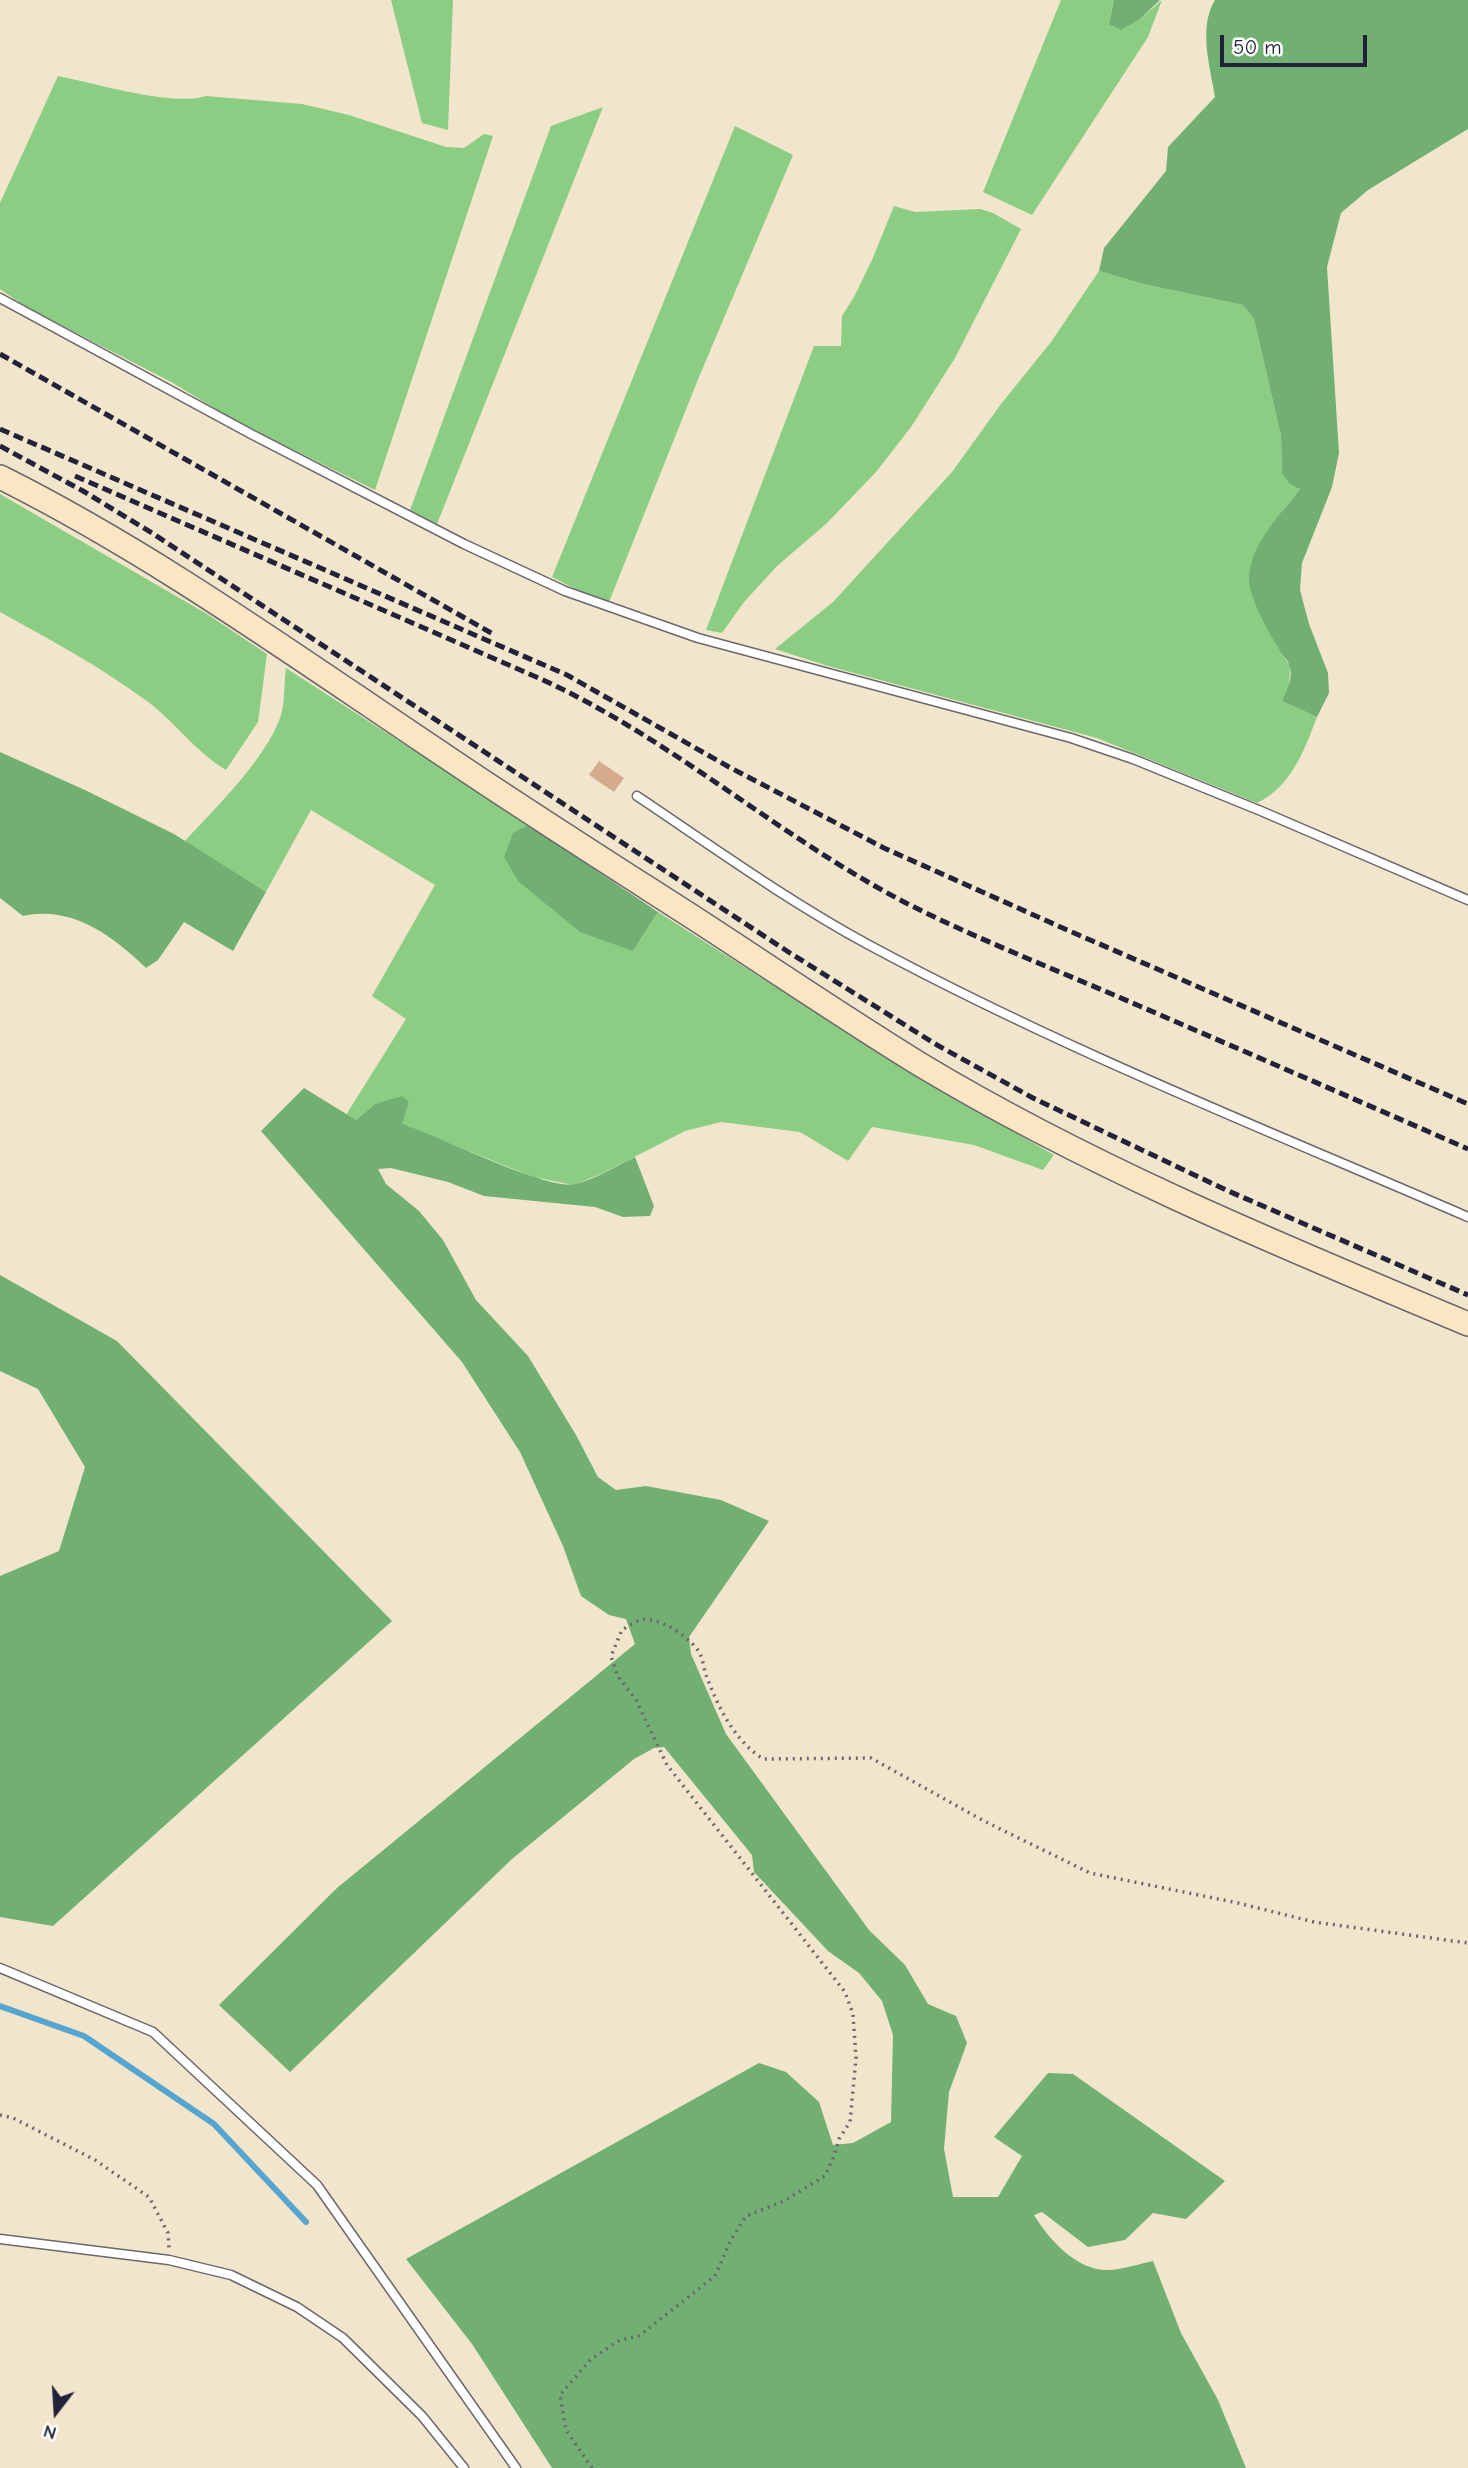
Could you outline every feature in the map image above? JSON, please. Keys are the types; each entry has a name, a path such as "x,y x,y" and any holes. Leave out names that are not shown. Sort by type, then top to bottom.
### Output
{"main road":[{"path":"0,477 68,513 186,584 863,1028 964,1090 1115,1169 1270,1241 1468,1324"}],"lane":[{"path":"0,298 263,440 464,544 565,591 698,638 1005,720 1133,759 1468,900"},
{"path":"637,796 774,889 866,943 958,992 1040,1031 1468,1217"},
{"path":"0,1968 153,2032 317,2185 516,2468"},
{"path":"0,2239 169,2260 231,2275 297,2307 343,2338 422,2416 464,2468"}],"path":[{"path":"592,2468 566,2430 560,2395 591,2359 620,2340 639,2336 715,2276 731,2240 747,2216 784,2201 825,2176 839,2139 850,2122 856,2058 853,2014 845,1992 667,1765 636,1700 617,1675 611,1656 622,1630 641,1620 655,1621 677,1632 699,1651 725,1719 749,1750 763,1759 871,1758 984,1821 1090,1873 1238,1903 1314,1922 1468,1943"},
{"path":"0,2115 13,2118 95,2160 149,2197 168,2233 169,2260"}],"green space":[{"path":"391,0 453,0 448,130 422,123"},
{"path":"1061,0 1114,0 1109,23 1140,19 1162,0 1148,37 1032,215 983,192"},
{"path":"1114,0 1160,0 1140,19 1121,30 1109,24"},
{"path":"1215,0 1468,0 1468,129 1368,190 1341,213 1327,267 1339,453 1332,487 1302,563 1300,590 1309,624 1328,673 1329,693 1317,717 1282,701 1291,674 1288,661 1260,615 1250,585 1249,577 1255,552 1300,489 1290,484 1282,474 1281,436 1254,319 1243,305 1143,284 1099,271 1104,248 1166,171 1168,147 1215,97 1206,35 1210,11"},
{"path":"58,76 174,99 206,96 302,104 349,115 446,147 464,148 484,134 493,136 375,490 237,422 173,383 26,307 0,289 0,203"},
{"path":"603,107 437,524 410,510 551,126"},
{"path":"735,126 793,155 699,377 609,602 552,577"},
{"path":"894,206 915,212 980,209 993,213 1021,229 955,358 911,427 876,472 826,524 777,566 744,602 722,633 706,630 814,346 841,346 842,316 872,260"},
{"path":"1099,271 1143,284 1243,305 1254,319 1281,436 1282,474 1300,489 1283,510 1253,597 1290,667 1289,687 1282,701 1317,717 1295,767 1279,788 1257,803 1097,738 828,666 775,649 833,602 952,472 1001,404 1051,342"},
{"path":"0,494 207,614 267,654 258,722 226,770 204,754 155,707 127,687 74,653 0,612"},
{"path":"286,668 529,825 633,951 658,912 887,1058 1054,1155 1043,1170 974,1145 872,1127 848,1161 800,1132 721,1122 685,1131 601,1174 573,1185 533,1177 401,1124 409,1102 375,1104 356,1120 346,1115 406,1019 372,996 435,885 311,810 266,892 184,842 240,781 267,745 282,711"},
{"path":"0,752 174,834 266,892 233,951 184,922 158,960 146,968 120,945 91,926 58,915 23,916 0,898"},
{"path":"529,825 658,912 633,951 580,932 518,881 504,857 513,833"},
{"path":"304,1088 356,1120 375,1104 402,1096 409,1102 402,1124 517,1171 561,1184 583,1182 635,1157 654,1206 650,1216 623,1217 595,1207 484,1196 448,1182 391,1168 378,1169 386,1184 419,1211 443,1240 476,1300 528,1356 598,1477 616,1490 646,1486 721,1500 769,1521 689,1637 691,1654 726,1734 869,1930 905,1965 928,2004 956,2016 967,2043 949,2092 944,2149 953,2197 998,2197 1022,2156 994,2137 1048,2073 1073,2074 1225,2181 1186,2219 1153,2213 1125,2240 1088,2247 1042,2212 1034,2215 1056,2244 1087,2266 1110,2270 1153,2261 1181,2333 1218,2400 1246,2468 552,2468 472,2344 406,2259 759,2063 786,2072 819,2102 833,2145 853,2143 891,2122 893,2035 882,2001 859,1973 828,1951 754,1872 752,1855 664,1747 654,1748 634,1759 512,1859 290,2072 219,2005 337,1888 635,1644 626,1619 609,1615 581,1596 563,1546 520,1452 462,1362 261,1131"},
{"path":"0,1275 117,1341 392,1621 53,1926 0,1917 0,1576 59,1551 85,1467 38,1389 0,1371"}],"building":[{"path":"599,761 624,778 614,792 589,775"}],"waterway":[{"path":"0,2006 84,2036 214,2124 306,2222"}],"railway":[{"path":"0,354 493,634"},
{"path":"0,429 567,675 729,767 884,848 1468,1104"},
{"path":"0,446 83,491 152,533 790,953 937,1045 1033,1098 1226,1190 1468,1295"},
{"path":"75,476 541,679 589,703 681,759 814,849 906,903 1468,1149"}]}
